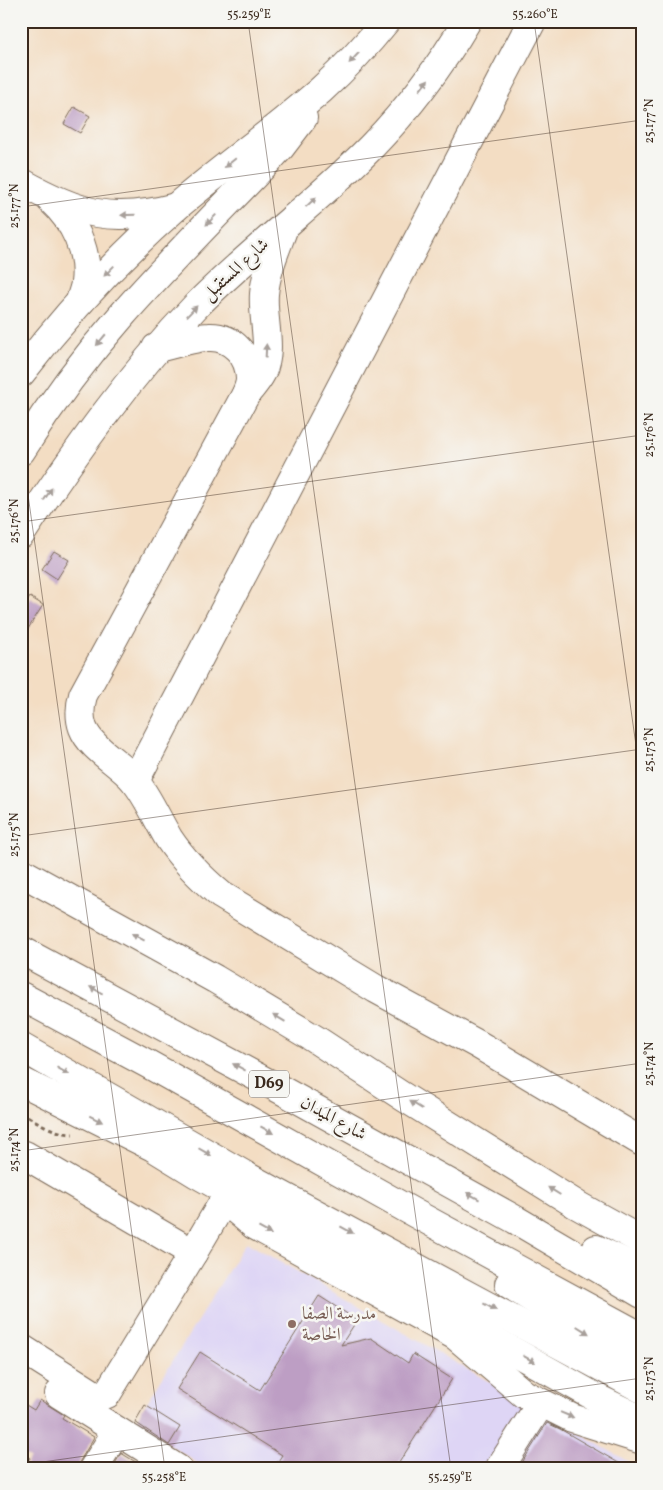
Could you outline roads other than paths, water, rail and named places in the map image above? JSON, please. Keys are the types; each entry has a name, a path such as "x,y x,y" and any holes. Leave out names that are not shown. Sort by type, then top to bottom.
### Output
{"main road":[{"path":"21,374 80,302 176,207 321,90 350,62 386,21"},
{"name":"شارع المستقبل","path":"21,534 72,457 156,348 197,306 370,148 401,115 429,80 467,21"},
{"path":"135,781 532,21"},
{"path":"21,451 96,346 148,285 275,154 295,129 321,90"},
{"path":"21,182 66,205 107,215 130,216 154,213 176,207"},
{"path":"48,197 62,210 73,225 81,242 85,262 85,283 80,302"},
{"path":"246,394 263,371 266,357 264,294 272,260 284,227"},
{"path":"156,348 209,337 228,341 238,347 245,357 250,369 250,382 246,394 83,695 80,706 80,718 90,739 135,781 181,855 221,895 376,989 479,1045 642,1142"},
{"path":"21,872 240,994 577,1205 642,1241"},
{"name":"شارع الميدان","path":"21,950 285,1092 516,1220 642,1294"},
{"name":"D69","path":"21,996 148,1064 416,1214 642,1337"},
{"path":"21,1047 248,1177 642,1389"},
{"path":"23,1083 153,1147 222,1191 599,1399 642,1420"},
{"path":"21,1155 25,1155 193,1253"},
{"path":"21,1348 95,1395 107,1394 193,1253 222,1191"},
{"path":"222,1191 234,1208 254,1226 456,1336 512,1386 572,1418 642,1440"},
{"path":"577,1205 595,1202 642,1217"},
{"path":"416,1214 423,1228 437,1240 642,1367"},
{"path":"516,1220 540,1222 642,1271"},
{"path":"21,1370 178,1469"},
{"path":"499,1469 541,1403"},
{"path":"93,1469 117,1430"}],"place":[{"name":"مدرسة الصفا الخاصة","path":"292,1324"}]}
